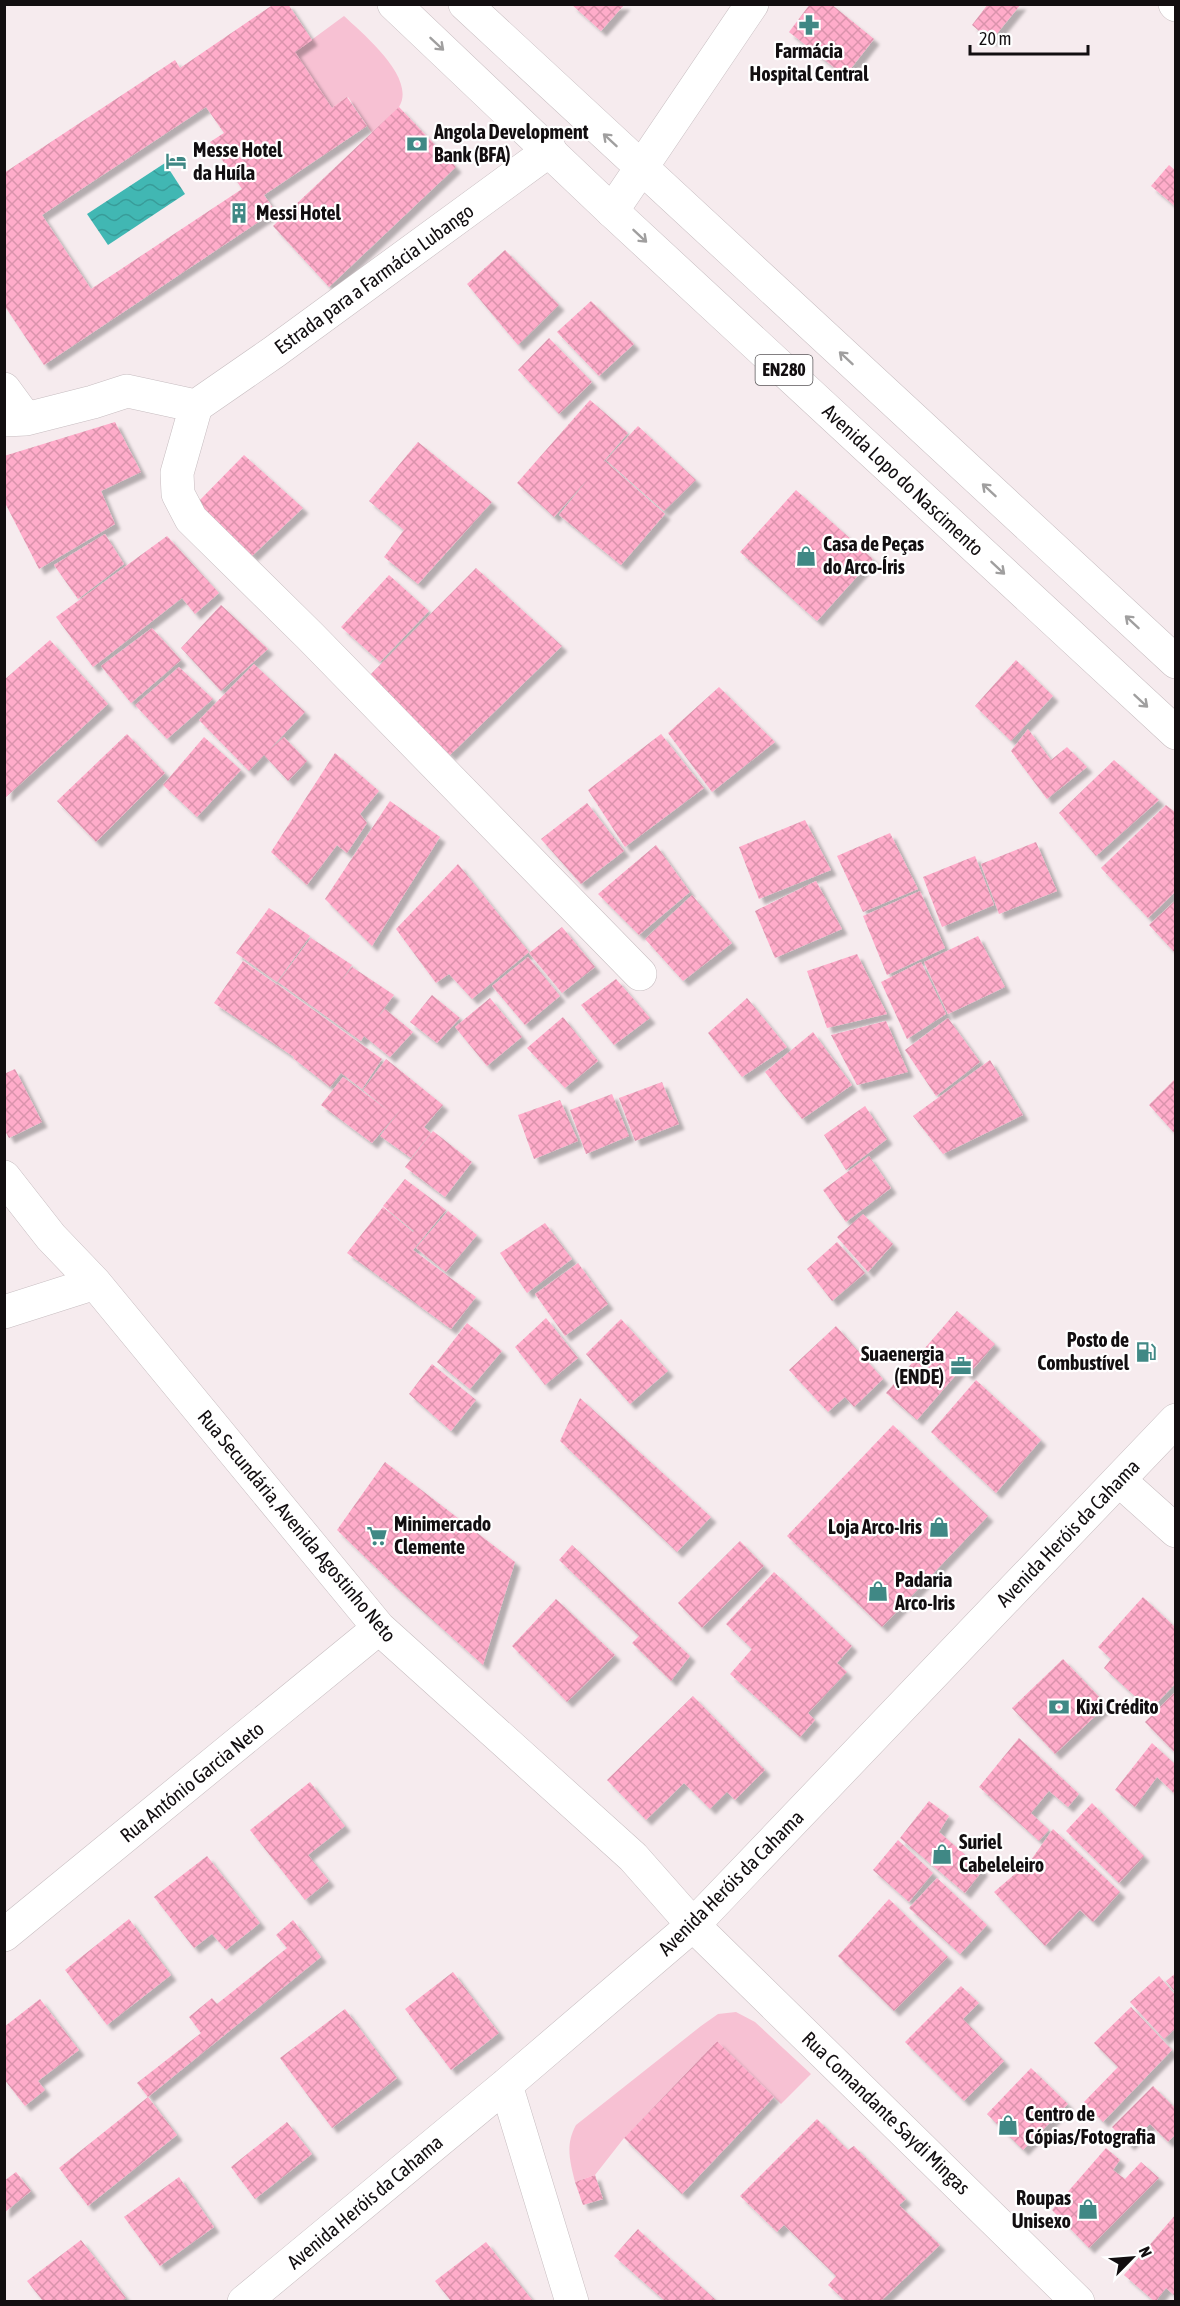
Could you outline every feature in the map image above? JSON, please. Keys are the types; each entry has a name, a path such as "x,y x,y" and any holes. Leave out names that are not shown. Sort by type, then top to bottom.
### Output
{"street":[{"name":"Avenida Lopo do Nascimento","path":"394,4 612,211 1176,733"},
{"name":"EN280","path":"465,4 1176,662"},
{"path":"612,211 752,4"},
{"name":"Estrada para a Farmácia Lubango","path":"196,406 550,150"},
{"path":"4,389 16,419 93,402 127,391 196,406 180,455 177,473 178,494 191,519 310,636 640,974"},
{"name":"Rua Secundária, Avenida Agostinho Neto","path":"4,1177 51,1237 94,1283 379,1628 633,1857 693,1925"},
{"path":"4,1312 94,1283"},
{"name":"Avenida Heróis da Cahama","path":"244,2301 506,2085 693,1925 1176,1420"},
{"path":"1119,1480 1176,1531"},
{"name":"Rua António Garcia Neto","path":"4,1935 379,1628"},
{"name":"Rua Comandante Saydi Mingas","path":"693,1925 1078,2301"},
{"path":"506,2085 572,2301"}],"shaded area":[{"path":"344,16 385,57 401,83 403,96 399,107 372,133 348,97 332,108 295,52"},
{"path":"736,2012 755,2022 811,2074 781,2104 717,2041 624,2138 595,2175 575,2182 570,2160 570,2139 576,2125 701,2026 718,2014"}],"water":[{"path":"165,163 185,194 108,245 87,214"}],"building":[{"name":"Messi Hotel","path":"274,4 288,4 312,40 295,52 332,108 347,97 367,126 264,195 275,211 44,365 4,305 4,173 175,60 180,68","holes":["206,107 224,133 210,142 242,189 91,289 42,215"]},
{"path":"571,4 625,4 601,31"},
{"path":"810,4 831,4 874,39 845,76 789,32"},
{"path":"988,4 1021,4 991,41 972,25"},
{"path":"399,107 456,167 329,287 273,226"},
{"path":"1169,165 1176,171 1176,207 1151,186"},
{"path":"505,250 559,305 518,345 467,284"},
{"path":"591,301 634,344 599,376 557,332"},
{"path":"549,338 592,382 559,414 518,370"},
{"path":"590,400 628,433 603,462 605,461 665,514 621,565 559,515 588,479 554,517 517,483"},
{"path":"115,422 141,472 101,491 115,524 39,569 4,501 4,456"},
{"path":"638,426 696,480 664,511 606,460"},
{"path":"418,442 492,502 418,584 384,557 404,530 369,501"},
{"path":"244,455 303,508 252,556 197,503"},
{"name":"Casa de Peças do Arco-Íris","path":"796,490 873,559 817,621 740,552"},
{"path":"105,534 124,564 78,599 54,565"},
{"path":"167,536 219,593 195,614 182,598 93,667 56,617"},
{"path":"476,568 562,646 450,755 369,676"},
{"path":"389,575 429,611 380,662 341,627"},
{"path":"221,605 268,649 221,691 181,648"},
{"path":"152,628 181,660 131,703 101,666"},
{"path":"50,640 108,704 6,797 4,680"},
{"path":"1016,660 1053,696 1011,741 975,706"},
{"path":"254,664 305,712 269,750 284,737 307,761 288,781 264,755 249,771 199,720"},
{"path":"179,667 213,699 167,739 135,705"},
{"path":"719,687 775,742 712,792 668,733"},
{"path":"1028,729 1051,760 1067,747 1087,767 1047,799 1011,751"},
{"path":"127,734 165,773 96,842 57,801"},
{"path":"661,734 704,788 625,847 588,790"},
{"path":"204,737 241,770 197,817 163,785"},
{"path":"335,753 379,791 360,814 367,823 347,853 337,845 307,885 271,852"},
{"path":"1114,760 1159,800 1096,856 1059,813"},
{"path":"390,801 440,837 372,946 325,899"},
{"path":"587,803 624,851 581,884 541,839"},
{"path":"1166,805 1176,813 1176,891 1148,918 1101,868"},
{"path":"805,820 831,870 759,899 739,847"},
{"path":"890,833 918,889 863,912 837,856"},
{"path":"1036,842 1057,891 999,914 981,864"},
{"path":"656,845 690,892 639,935 598,894"},
{"path":"975,856 994,905 942,927 923,877"},
{"path":"458,864 529,952 472,999 449,974 436,983 396,929"},
{"path":"816,881 842,929 775,958 755,911"},
{"path":"920,891 945,948 887,975 863,916"},
{"path":"692,895 732,943 683,981 645,939"},
{"path":"1176,900 1176,954 1149,925"},
{"path":"269,908 310,936 277,982 236,953"},
{"path":"562,927 595,967 562,993 529,953"},
{"path":"978,936 1005,987 948,1014 924,962"},
{"path":"311,938 352,965 340,983 352,967 394,995 377,1018 385,1009 413,1032 390,1057 364,1036 361,1041 278,982"},
{"path":"857,954 887,1014 827,1028 807,971"},
{"path":"528,957 560,996 525,1025 492,986"},
{"path":"243,961 276,984 275,986 277,984 382,1059 362,1089 341,1073 330,1087 294,1057 214,1003"},
{"path":"921,962 946,1014 907,1039 881,982"},
{"path":"616,979 650,1018 614,1045 581,1005"},
{"path":"432,995 460,1018 437,1043 410,1022"},
{"path":"490,998 522,1037 487,1066 455,1027"},
{"path":"747,998 787,1047 742,1077 708,1033"},
{"path":"563,1017 598,1061 565,1088 527,1048"},
{"path":"948,1018 980,1062 936,1096 905,1050"},
{"path":"886,1021 908,1072 857,1085 831,1035"},
{"path":"813,1032 852,1085 802,1119 765,1072"},
{"path":"386,1059 443,1105 424,1127 431,1133 411,1158 380,1136 402,1108 372,1143 321,1105 343,1077 390,1112 363,1090"},
{"path":"990,1060 1023,1115 943,1154 913,1116"},
{"path":"15,1069 42,1122 9,1138 4,1129 4,1074"},
{"path":"1176,1078 1176,1135 1149,1105"},
{"path":"662,1082 679,1124 635,1141 619,1098"},
{"path":"612,1094 629,1136 586,1154 570,1110"},
{"path":"560,1100 578,1141 534,1159 518,1115"},
{"path":"865,1106 887,1139 846,1170 824,1135"},
{"path":"433,1131 472,1162 445,1197 405,1167"},
{"path":"869,1156 891,1188 846,1222 823,1190"},
{"path":"405,1179 446,1210 413,1250 476,1297 451,1329 347,1253 383,1207 413,1232 403,1243 414,1231 383,1206"},
{"path":"448,1211 477,1235 446,1272 416,1248"},
{"path":"863,1214 893,1244 868,1272 837,1237"},
{"path":"545,1223 572,1259 527,1293 500,1253"},
{"path":"837,1242 865,1273 832,1301 807,1269"},
{"path":"578,1263 608,1304 565,1336 535,1294"},
{"path":"957,1311 995,1344 968,1375 961,1369 917,1420 886,1393"},
{"path":"546,1318 578,1358 545,1385 515,1347"},
{"path":"621,1319 668,1371 630,1404 586,1354"},
{"path":"467,1323 502,1351 470,1389 437,1362"},
{"path":"836,1326 883,1379 854,1407 845,1397 828,1412 789,1370"},
{"path":"432,1364 476,1400 451,1431 409,1394"},
{"path":"976,1380 1041,1440 996,1493 931,1432"},
{"path":"580,1398 711,1517 677,1552 560,1441"},
{"path":"893,1425 988,1516 882,1627 787,1536"},
{"path":"385,1462 515,1562 483,1665 398,1589 337,1530"},
{"path":"740,1541 764,1566 702,1628 678,1603"},
{"path":"572,1545 690,1656 671,1681 632,1643 639,1636 559,1560"},
{"path":"774,1572 852,1646 837,1663 847,1672 808,1713 815,1720 800,1737 730,1674 752,1649 726,1624"},
{"path":"1143,1597 1176,1628 1176,1683 1150,1710 1104,1668 1111,1659 1098,1647"},
{"path":"556,1599 615,1655 567,1702 512,1646"},
{"name":"Kixi Crédito","path":"1063,1659 1107,1705 1055,1754 1012,1708"},
{"path":"1176,1691 1176,1754 1145,1722"},
{"path":"693,1696 765,1770 735,1800 727,1792 710,1809 684,1783 646,1820 607,1780"},
{"path":"1019,1738 1079,1794 1068,1807 1049,1791 1031,1813 1049,1830 1039,1841 979,1787"},
{"path":"1152,1743 1176,1765 1176,1795 1157,1777 1135,1807 1115,1790"},
{"path":"310,1782 345,1826 308,1855 329,1881 305,1900 250,1830"},
{"name":"Suriel Cabeleleiro","path":"929,1801 949,1816 939,1832 983,1870 965,1893 900,1838"},
{"path":"1092,1803 1144,1856 1119,1883 1066,1831"},
{"path":"1053,1829 1120,1892 1093,1922 1080,1910 1045,1946 994,1892 1031,1860"},
{"path":"898,1840 933,1873 909,1902 873,1870"},
{"path":"207,1856 260,1923 226,1950 212,1934 194,1948 154,1897"},
{"path":"937,1878 987,1925 960,1954 909,1908"},
{"path":"889,1899 948,1957 894,2011 838,1956"},
{"path":"129,1919 171,1975 107,2025 65,1970"},
{"path":"293,1920 321,1957 148,2097 137,2083 201,2033 189,2017 212,1998 217,2004 287,1948 276,1935"},
{"path":"453,1972 499,2033 451,2070 405,2009"},
{"path":"1176,1973 1176,1993 1166,1981"},
{"path":"1159,1976 1176,1996 1176,2028 1164,2039 1130,2002"},
{"path":"961,1986 979,2003 963,2019 1004,2061 964,2101 905,2042"},
{"path":"40,1999 79,2050 38,2081 45,2090 25,2106 4,2079 4,2027"},
{"path":"1131,2007 1172,2050 1103,2122 1084,2102 1118,2067 1094,2043"},
{"path":"345,2009 397,2078 332,2128 280,2058"},
{"path":"717,2041 774,2097 682,2194 624,2138"},
{"path":"1031,2068 1068,2104 1023,2150 987,2114"},
{"path":"1153,2086 1176,2109 1176,2134 1168,2142 1150,2124 1129,2145 1112,2127"},
{"path":"148,2097 177,2135 88,2206 59,2168"},
{"path":"817,2119 848,2150 854,2146 906,2199 899,2205 940,2245 881,2301 845,2301 828,2285 836,2276 784,2225 777,2232 740,2196"},
{"path":"287,2122 312,2154 255,2199 231,2167"},
{"path":"1106,2148 1120,2160 1113,2170 1125,2179 1141,2162 1159,2178 1089,2248 1052,2210"},
{"path":"16,2172 31,2191 4,2213 4,2181"},
{"path":"595,2175 603,2199 583,2205 575,2182"},
{"path":"179,2177 214,2227 160,2266 124,2217"},
{"path":"1176,2214 1176,2297 1166,2288 1154,2301 1124,2275"},
{"path":"638,2229 717,2301 665,2301 614,2256"},
{"path":"81,2240 126,2298 121,2301 43,2301 27,2281"},
{"path":"486,2242 533,2301 451,2301 435,2281"}],"place":[{"name":"Farmácia Hospital Central","path":"809,25"},
{"name":"Angola Development Bank (BFA)","path":"417,144"},
{"name":"Messe Hotel da Huíla","path":"176,161"},
{"name":"Messi Hotel","path":"239,213"},
{"name":"Casa de Peças do Arco-Íris","path":"806,556"},
{"name":"Posto de Combustível","path":"1146,1352"},
{"name":"Suaenergia (ENDE)","path":"961,1366"},
{"name":"Loja Arco-Iris","path":"939,1527"},
{"name":"Minimercado Clemente","path":"377,1536"},
{"name":"Padaria Arco-Iris","path":"878,1591"},
{"name":"Kixi Crédito","path":"1059,1707"},
{"name":"Suriel Cabeleleiro","path":"942,1854"},
{"name":"Centro de Cópias/Fotografia","path":"1008,2125"},
{"name":"Roupas Unisexo","path":"1088,2209"}]}
